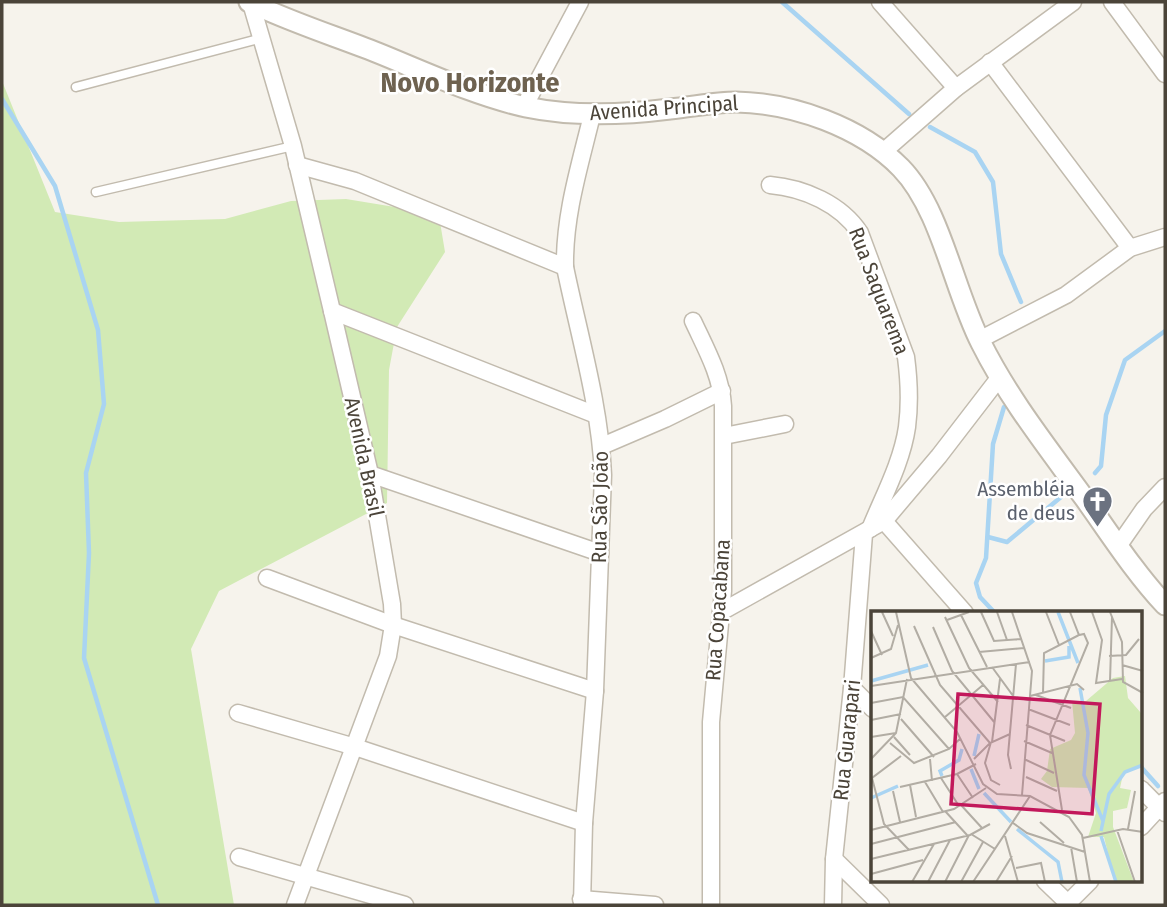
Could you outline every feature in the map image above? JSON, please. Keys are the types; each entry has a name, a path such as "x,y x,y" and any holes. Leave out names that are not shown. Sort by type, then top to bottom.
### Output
{"street":[{"path":"524,107 580,2"},
{"path":"880,2 956,88"},
{"path":"883,152 956,88 1073,2"},
{"path":"1112,2 1165,74"},
{"name":"Avenida Principal","path":"250,3 464,87 524,107 616,115 715,104 759,104 790,109 835,125 883,152 910,178 925,201 979,340 999,378 1165,605"},
{"name":"Avenida Brasil","path":"250,3 293,146 332,311 370,474 392,604 393,625 388,656 295,905"},
{"path":"990,62 1130,248"},
{"name":"Rua São João","path":"581,902 584,822 595,691 603,475 602,446 565,267 568,219 592,115"},
{"path":"297,165 355,181 565,267"},
{"name":"Rua Saquarema","path":"770,185 803,192 841,211 852,221 860,233 906,357 909,378 907,430 873,528"},
{"path":"979,340 1066,295 1130,248 1165,237"},
{"path":"332,311 596,415"},
{"name":"Rua Copacabana","path":"693,321 709,353 722,391 724,436 723,591 711,722 711,905"},
{"path":"721,612 873,528 939,456 999,378"},
{"path":"602,446 722,391"},
{"path":"724,436 785,424"},
{"path":"370,474 600,553"},
{"path":"1119,545 1144,509 1165,487"},
{"path":"873,528 963,611"},
{"name":"Rua Guarapari","path":"833,905 834,859 852,688 873,528"},
{"path":"267,578 393,625 595,691"},
{"path":"852,688 871,707"},
{"path":"238,713 355,747 584,822"},
{"path":"1142,790 1163,807 1142,826"},
{"path":"239,857 405,905"},
{"path":"834,859 881,905"},
{"path":"1047,883 1068,905 1088,883"},
{"path":"581,902 656,905"}],"lane":[{"path":"76,87 262,38"},
{"path":"96,192 293,146"}],"green space":[{"path":"2,81 55,212 119,222 225,219 291,201 346,199 407,209 440,222 445,252 397,327 389,370 387,503 219,591 191,649 234,905 2,905"}],"waterway":[{"path":"782,2 909,114"},
{"path":"2,99 55,186 98,330 104,404 86,473 89,553 84,658 158,905"},
{"path":"930,127 975,152 993,182 1001,254 1021,302"},
{"path":"1095,473 1101,466 1106,415 1125,360 1165,331"},
{"path":"993,611 980,597 976,583 986,558 993,444 1004,407"},
{"path":"988,537 1007,542 1067,492"},
{"path":"1142,768 1158,786"}],"place":[{"name":"Assembléia de deus","path":"1098,528"}],"district":[{"name":"Novo Horizonte","path":"470,82"}]}
